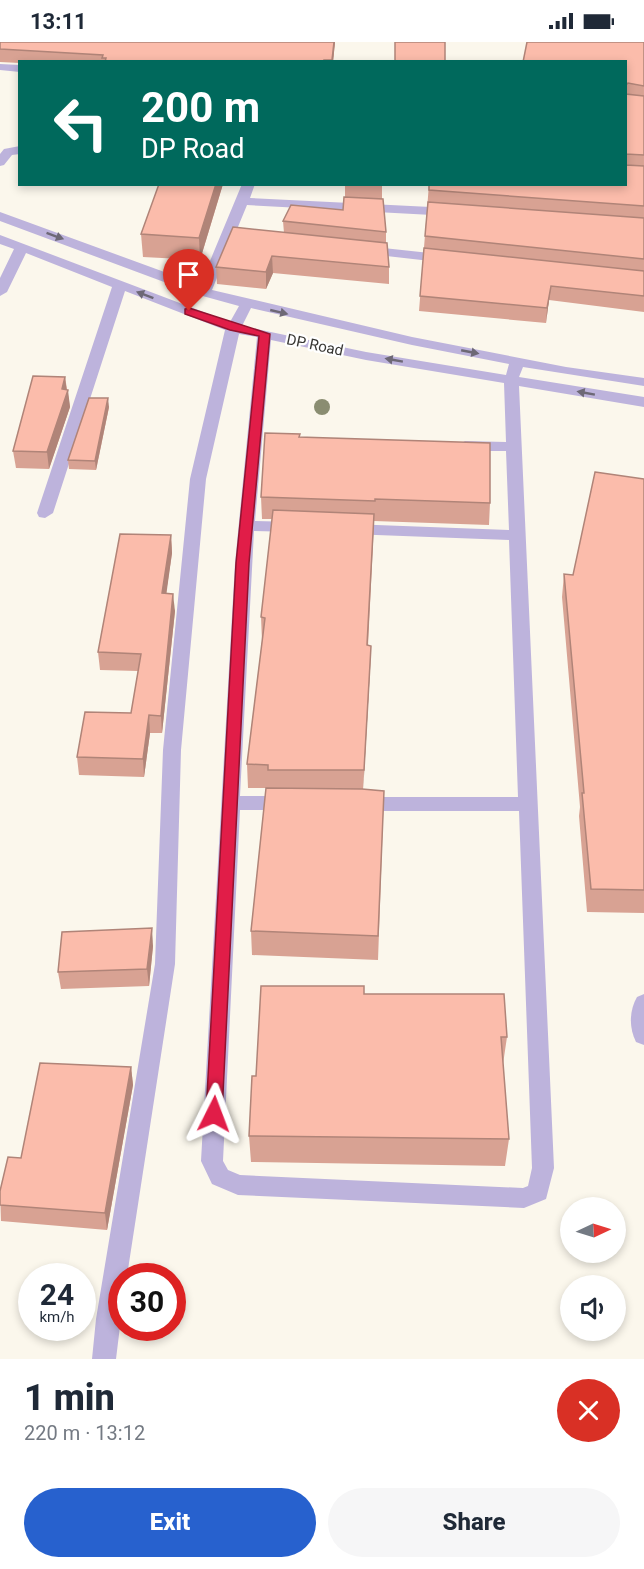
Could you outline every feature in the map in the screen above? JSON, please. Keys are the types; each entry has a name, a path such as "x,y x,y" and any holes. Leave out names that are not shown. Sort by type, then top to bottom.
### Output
{"street":[{"path":"0,67 18,69"},
{"path":"0,162 8,152 18,150"},
{"path":"204,292 231,236 241,201 248,186"},
{"path":"241,201 462,213"},
{"name":"DP Road","path":"0,216 204,292 247,304 400,339 644,382"},
{"name":"DP Road","path":"0,239 233,328 366,356 644,402"},
{"path":"0,292 21,247"},
{"path":"348,249 464,260"},
{"path":"45,513 120,285"},
{"path":"104,1359 108,1319 165,964 172,750 198,479 233,328 247,304"},
{"path":"264,334 260,438 246,526 212,1161 220,1177 238,1185 524,1198 537,1192 543,1168 511,380 518,361"},
{"path":"455,445 514,447"},
{"path":"246,526 518,535"},
{"path":"230,803 302,804"},
{"path":"337,804 528,804"},
{"path":"644,1004 641,1011 644,1036"}],"building":[{"path":"0,42 334,42 332,60 106,60 106,58 102,58 103,55 0,49"},
{"path":"395,42 445,42 445,60 395,60"},
{"path":"527,42 644,42 644,86 627,84 627,60 523,60"},
{"path":"627,94 644,96 644,155 627,154"},
{"path":"627,165 644,166 644,206 429,190 429,186 627,186"},
{"path":"158,186 215,186 199,238 141,234"},
{"path":"344,197 383,199 386,232 283,221 291,205 343,210"},
{"path":"428,202 644,218 644,259 425,236"},
{"path":"233,227 387,243 389,267 272,256 266,272 216,267"},
{"path":"424,248 644,271 644,296 551,286 547,308 420,296"},
{"path":"33,376 65,377 62,389 68,390 47,452 13,451"},
{"path":"89,398 108,398 95,461 68,460"},
{"path":"265,433 300,434 299,437 490,443 490,503 261,497"},
{"path":"595,472 644,479 644,890 591,889 564,574 573,575"},
{"path":"273,510 374,514 367,645 371,646 364,770 268,770 268,765 247,764 265,618 261,617"},
{"path":"120,534 171,535 162,593 173,594 161,716 149,715 143,759 77,757 85,712 131,713 141,654 98,652"},
{"path":"266,788 384,791 378,936 251,931"},
{"path":"152,928 147,969 58,972 62,932"},
{"path":"261,986 364,986 364,994 504,994 507,1037 501,1037 509,1139 249,1136 252,1076 256,1076"},
{"path":"40,1063 131,1067 105,1213 0,1205 0,1191 8,1157 21,1158"}],"route":[{"path":"189,311 233,328 264,334 243,563 214,1114"}]}
